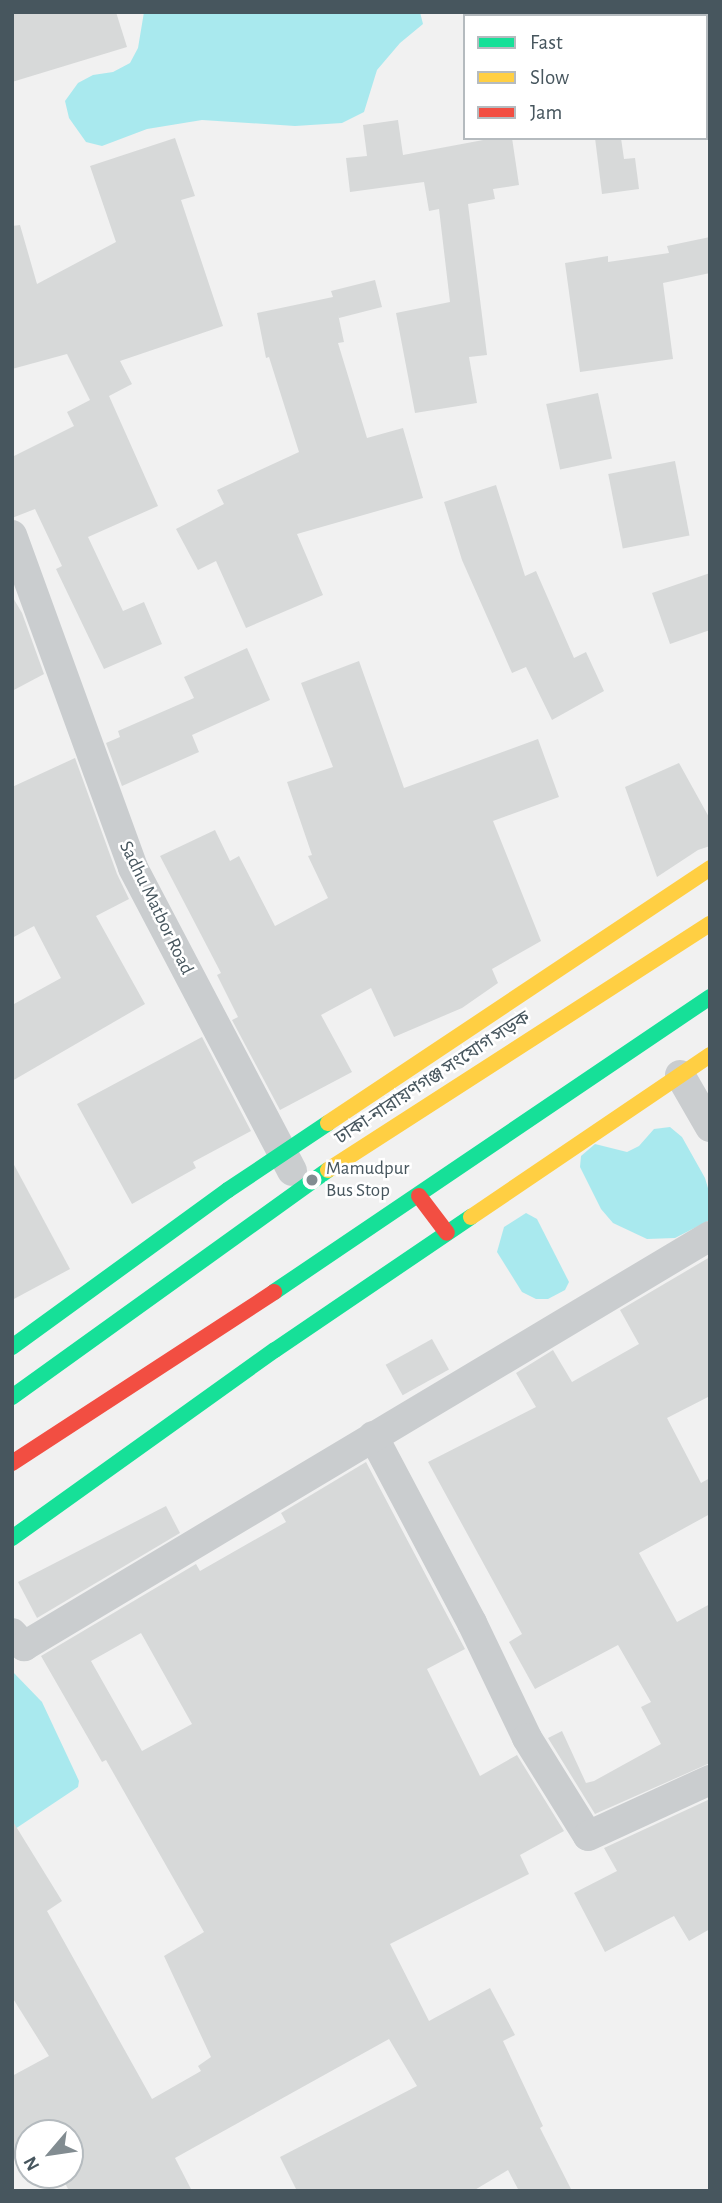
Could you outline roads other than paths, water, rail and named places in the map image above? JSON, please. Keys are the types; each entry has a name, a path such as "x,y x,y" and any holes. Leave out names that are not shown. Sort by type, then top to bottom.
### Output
{"main road":[{"path":"12,1347 282,1154 710,868"},
{"name":"ঢাকা-নারায়ণগঞ্জ সংযোগ সড়ক","path":"12,1397 302,1187 710,924"},
{"path":"12,1462 419,1196 710,996"},
{"path":"12,1538 275,1349 710,1055"},
{"path":"419,1196 447,1233"}],"street":[{"name":"Sadhu Matbor Road","path":"12,535 133,868 282,1154 302,1187"},
{"path":"680,1075 710,1127"},
{"path":"12,1633 24,1646 710,1236"},
{"path":"373,1436 472,1623 527,1738 587,1836 710,1780"}],"water":[{"path":"144,12 420,12 423,24 400,43 377,70 364,112 342,123 295,126 202,120 147,129 102,146 86,142 69,118 65,101 78,83 93,75 113,72 130,63 138,48"},
{"path":"670,1127 682,1137 705,1178 710,1195 710,1220 675,1238 647,1239 613,1223 601,1209 580,1167 581,1156 595,1144 627,1152 639,1146 654,1129"},
{"path":"526,1213 537,1219 569,1282 565,1290 548,1299 536,1299 522,1292 497,1252 504,1227"},
{"path":"12,1671 42,1702 79,1781 78,1787 12,1831"}],"place":[{"name":"Mamudpur Bus Stop","path":"312,1180"}]}
